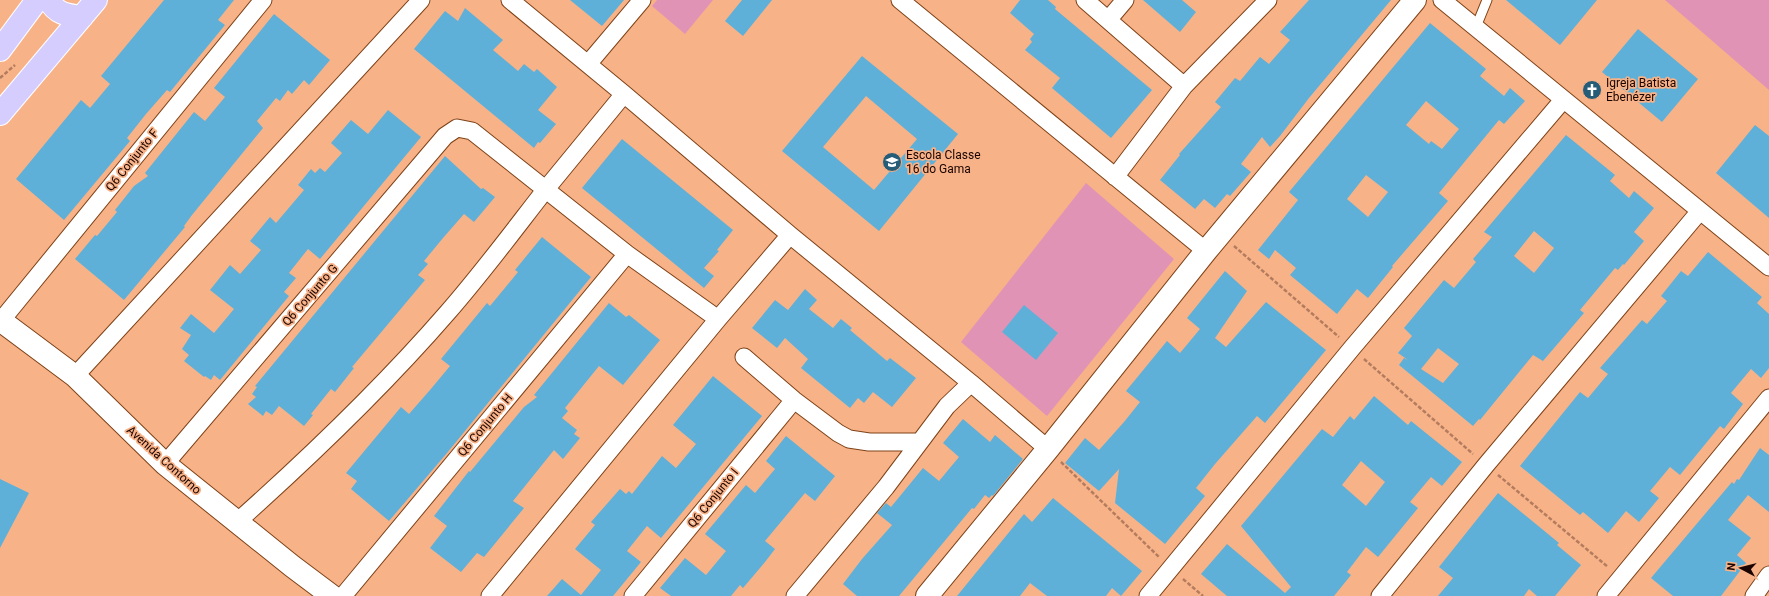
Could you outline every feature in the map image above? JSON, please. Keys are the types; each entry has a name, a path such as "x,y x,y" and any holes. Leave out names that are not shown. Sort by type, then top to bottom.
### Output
{"main road":[{"path":"0,50 37,0"},
{"path":"49,0 55,10 61,14 82,17"},
{"path":"0,114 96,0"}],"street":[{"name":"Q6 Conjunto F","path":"0,321 263,0"},
{"path":"75,376 421,0"},
{"path":"510,0 1048,449"},
{"path":"588,64 642,0"},
{"path":"900,0 1206,251"},
{"path":"1085,0 1184,86"},
{"path":"1108,20 1125,0"},
{"path":"1115,177 1184,86 1268,0"},
{"path":"927,596 1048,449 1206,251 1415,0"},
{"path":"1442,0 1769,267"},
{"path":"237,522 282,482 343,423 418,346 494,257 624,94"},
{"path":"1148,596 1352,348 1563,100"},
{"name":"Q6 Conjunto G","path":"165,464 445,136 457,128 472,131 546,190"},
{"path":"546,190 627,254 718,319"},
{"path":"1380,596 1486,465 1700,211"},
{"path":"490,596 718,319 790,235"},
{"name":"Q6 Conjunto H","path":"343,596 627,254"},
{"name":"Avenida Contorno","path":"0,321 75,376 165,464 332,596"},
{"path":"744,357 794,400 838,433 849,439 868,442 919,442"},
{"path":"795,596 886,487 948,406 970,383"},
{"path":"1615,590 1769,398"},
{"name":"Q6 Conjunto I","path":"633,596 794,400"},
{"path":"1754,596 1769,575"}],"lane":[{"path":"1476,27 1487,0"}],"path":[{"path":"1221,234 1486,465 1615,590"},
{"path":"1048,449 1171,569 1203,596"}],"shaded area":[{"path":"657,0 713,0 685,34 652,6"},
{"path":"1665,0 1769,0 1769,90"},
{"path":"1086,183 1174,259 1047,416 961,342"}],"building":[{"path":"164,0 234,0 218,20 225,25 170,92 167,90 146,114 127,138 130,141 64,220 16,179 81,100 90,108 110,84 101,76"},
{"path":"570,0 624,0 602,26"},
{"path":"742,0 772,0 743,36 725,21"},
{"path":"1020,0 1048,0 1056,7 1055,9 1152,90 1111,138 1052,88 1060,78 1025,50 1032,42 1030,39 1034,34 1010,13"},
{"path":"1143,0 1182,0 1196,12 1180,32"},
{"path":"1309,0 1391,0 1270,147 1262,137 1241,164 1251,172 1230,196 1227,194 1215,208 1204,199 1195,209 1160,180 1180,155 1179,154 1221,107 1215,102 1235,78 1240,81 1260,57 1269,64 1290,40 1280,32"},
{"path":"1506,0 1597,0 1560,45"},
{"path":"465,8 503,40 493,50 518,71 524,64 534,72 537,69 557,87 538,110 556,124 534,148 414,49 445,11 458,21"},
{"path":"274,14 330,60 309,85 304,80 292,94 288,90 280,101 276,98 257,121 263,128 192,215 184,226 185,227 124,300 75,259 117,212 115,210 134,186 148,176 145,173 194,112 205,121 225,97 214,88"},
{"path":"1430,23 1486,69 1480,76 1504,96 1510,88 1525,101 1504,124 1499,120 1439,193 1448,201 1392,266 1393,267 1368,298 1357,289 1337,314 1290,275 1296,268 1275,250 1269,259 1258,250 1298,200 1289,192","holes":["1426,101 1459,129 1442,149 1431,141 1429,144 1406,125","1366,175 1388,192 1368,217 1347,199"]},
{"path":"1638,29 1698,79 1662,122 1602,72"},
{"path":"862,56 958,134 879,231 782,151","holes":["866,96 917,139 874,190 823,147"]},
{"path":"388,110 421,137 320,259 308,249 289,273 296,278 284,292 289,296 220,380 214,375 211,380 205,376 204,377 184,361 189,355 182,349 191,335 180,328 191,314 214,333 234,309 210,290 230,265 240,274 261,250 250,241 270,217 276,223 304,190 298,185 311,169 315,173 320,168 325,172 342,153 331,143 351,120 368,134"},
{"path":"1755,125 1769,136 1769,218 1716,173"},
{"path":"1566,135 1615,175 1610,181 1629,198 1634,191 1654,208 1634,232 1644,241 1624,265 1623,264 1618,270 1615,268 1580,310 1584,313 1543,361 1533,355 1480,420 1479,419 1473,426 1399,365 1404,358 1408,360 1398,353 1412,336 1404,328 1444,280 1454,288 1476,262 1473,259 1492,237 1484,232","holes":["1534,231 1554,248 1534,273 1514,256","1438,348 1459,364 1443,383 1421,369"]},
{"path":"622,139 733,230 717,250 719,251 704,268 714,276 704,288 582,188"},
{"path":"445,156 481,189 483,188 495,197 474,222 464,214 443,238 424,261 428,264 418,275 425,280 352,367 354,368 335,392 331,389 311,414 313,415 304,426 279,406 272,415 266,411 263,416 248,404 256,397 252,394 257,387 255,386"},
{"path":"542,237 591,277 447,453 389,521 351,489 357,481 346,473 401,407 409,414 450,366 441,359 487,303 490,306 518,272 515,270"},
{"path":"1708,252 1762,297 1757,303 1769,314 1769,368 1761,378 1751,369 1731,393 1743,404 1724,429 1720,426 1680,475 1670,467 1650,491 1659,498 1639,522 1626,511 1608,533 1583,512 1580,515 1520,466 1580,392 1588,398 1608,374 1600,368 1642,320 1647,324 1667,301 1661,296 1681,271 1688,276"},
{"path":"1225,271 1247,291 1215,338 1226,347 1266,302 1326,350 1265,423 1257,416 1215,464 1196,488 1205,496 1165,544 1115,503 1119,469 1099,491 1065,463 1085,438 1099,450 1124,422 1140,402 1126,391 1167,341 1180,353 1200,329 1187,318"},
{"path":"805,289 817,300 809,309 833,328 841,319 852,328 850,330 887,361 890,358 916,378 892,407 873,392 864,403 858,398 850,408 801,368 808,359 785,338 777,348 752,328 775,300 788,310"},
{"path":"609,303 626,317 629,315 660,340 623,385 599,366 565,408 568,411 562,418 577,430 574,434 580,438 563,459 554,450 513,501 524,508 484,557 477,553 461,572 430,548 447,526 434,516 469,471 470,472 524,407 537,397 534,395"},
{"path":"1024,305 1058,333 1036,360 1002,332"},
{"path":"713,376 762,416 661,538 647,526 627,551 641,562 613,596 547,596 562,579 581,595 601,570 575,549 595,525 591,522 620,489 626,494 629,491 632,494 662,456 676,468 696,444 673,425"},
{"path":"1374,396 1408,425 1411,421 1462,462 1442,486 1431,477 1410,502 1418,508 1378,557 1366,547 1347,572 1351,575 1334,596 1227,596 1201,574 1227,544 1285,593 1291,587 1241,526 1322,429 1333,437 1350,416 1354,420","holes":["1361,461 1385,482 1366,506 1342,485"]},
{"path":"963,419 990,442 995,435 1023,459 993,496 992,495 989,498 985,495 974,509 972,508 899,596 857,596 843,584 862,559 892,525 877,513 886,503 891,507 923,468 939,481 959,457 943,443"},
{"path":"786,436 835,476 815,501 805,493 765,541 775,549 765,562 743,588 740,585 731,596 671,596 660,588 685,558 706,575 726,551 705,534 746,485 755,493 775,469 766,461"},
{"path":"1760,448 1769,455 1769,512 1748,495 1728,520 1751,538 1737,555 1746,563 1721,596 1673,596 1651,578 1732,482 1734,484 1737,479 1739,480"},
{"path":"0,479 29,493 0,548"},
{"path":"1498,493 1559,543 1557,545 1581,565 1555,596 1537,596 1529,589 1524,596 1438,596 1453,578 1439,567"},
{"path":"1053,498 1142,571 1121,596 1112,588 1106,596 1047,596 1030,583 1020,596 957,596 1024,514 1032,522"}],"place":[{"name":"Igreja Batista Ebenézer","path":"1592,90"},
{"name":"Escola Classe 16 do Gama","path":"892,162"}]}
